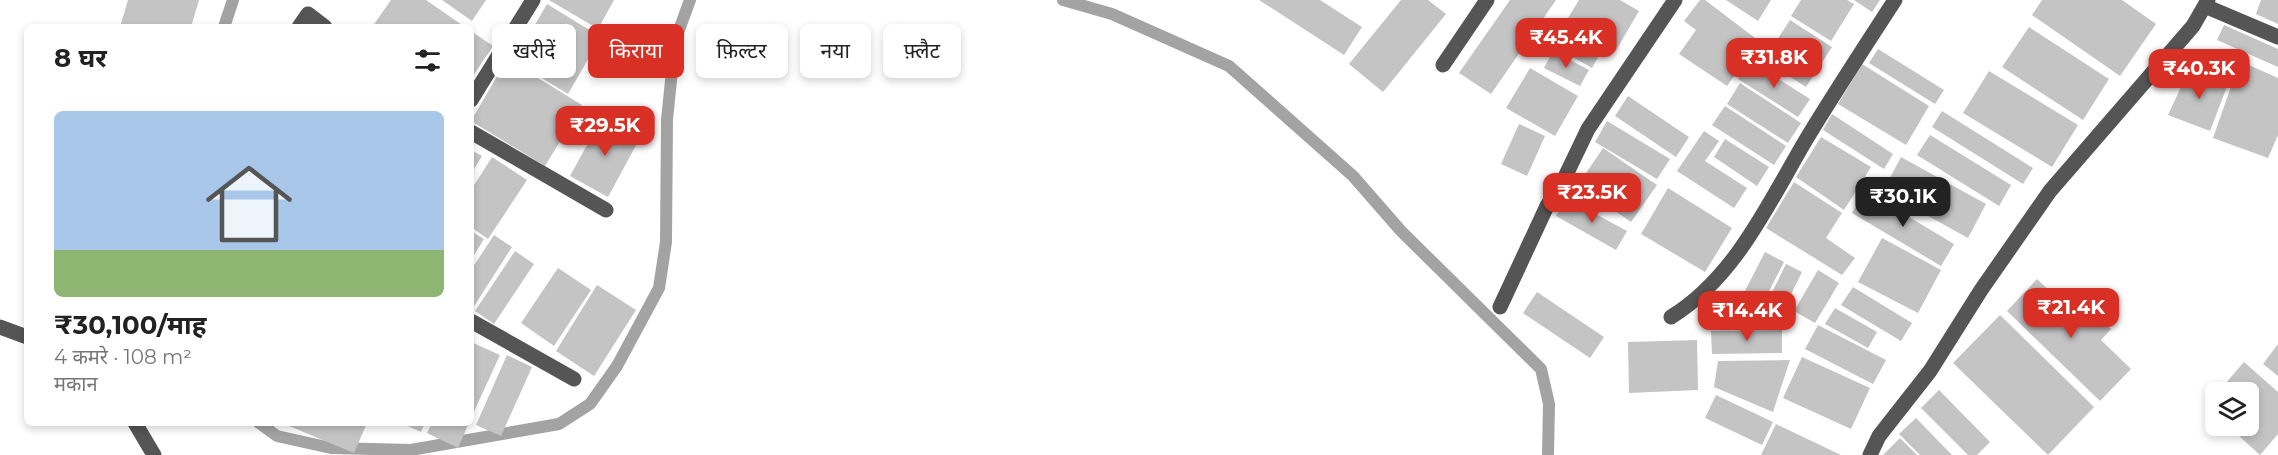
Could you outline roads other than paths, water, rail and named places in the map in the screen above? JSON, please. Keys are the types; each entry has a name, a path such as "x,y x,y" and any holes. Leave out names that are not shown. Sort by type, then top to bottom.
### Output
{"street":[{"path":"474,95 533,0"},
{"path":"1443,65 1487,0"},
{"path":"1500,307 1542,216 1565,177 1588,129 1675,0"},
{"path":"1671,317 1694,302 1737,255 1838,87 1895,0"},
{"path":"1870,455 1879,436 1930,371 1981,290 2050,191 2193,26 2206,3 2278,37"},
{"path":"301,24 308,14 321,24"},
{"path":"474,134 606,210"},
{"path":"474,323 574,379"},
{"path":"0,327 24,336"},
{"path":"137,426 154,455"}],"waterway":[{"path":"225,24 233,0"},
{"path":"263,426 277,436 331,448 411,450 559,424 590,404 617,366 659,288 666,242 667,120 675,41 690,0"},
{"path":"1063,0 1112,14 1229,66 1353,176 1401,231 1541,369 1549,404 1548,455"}]}
